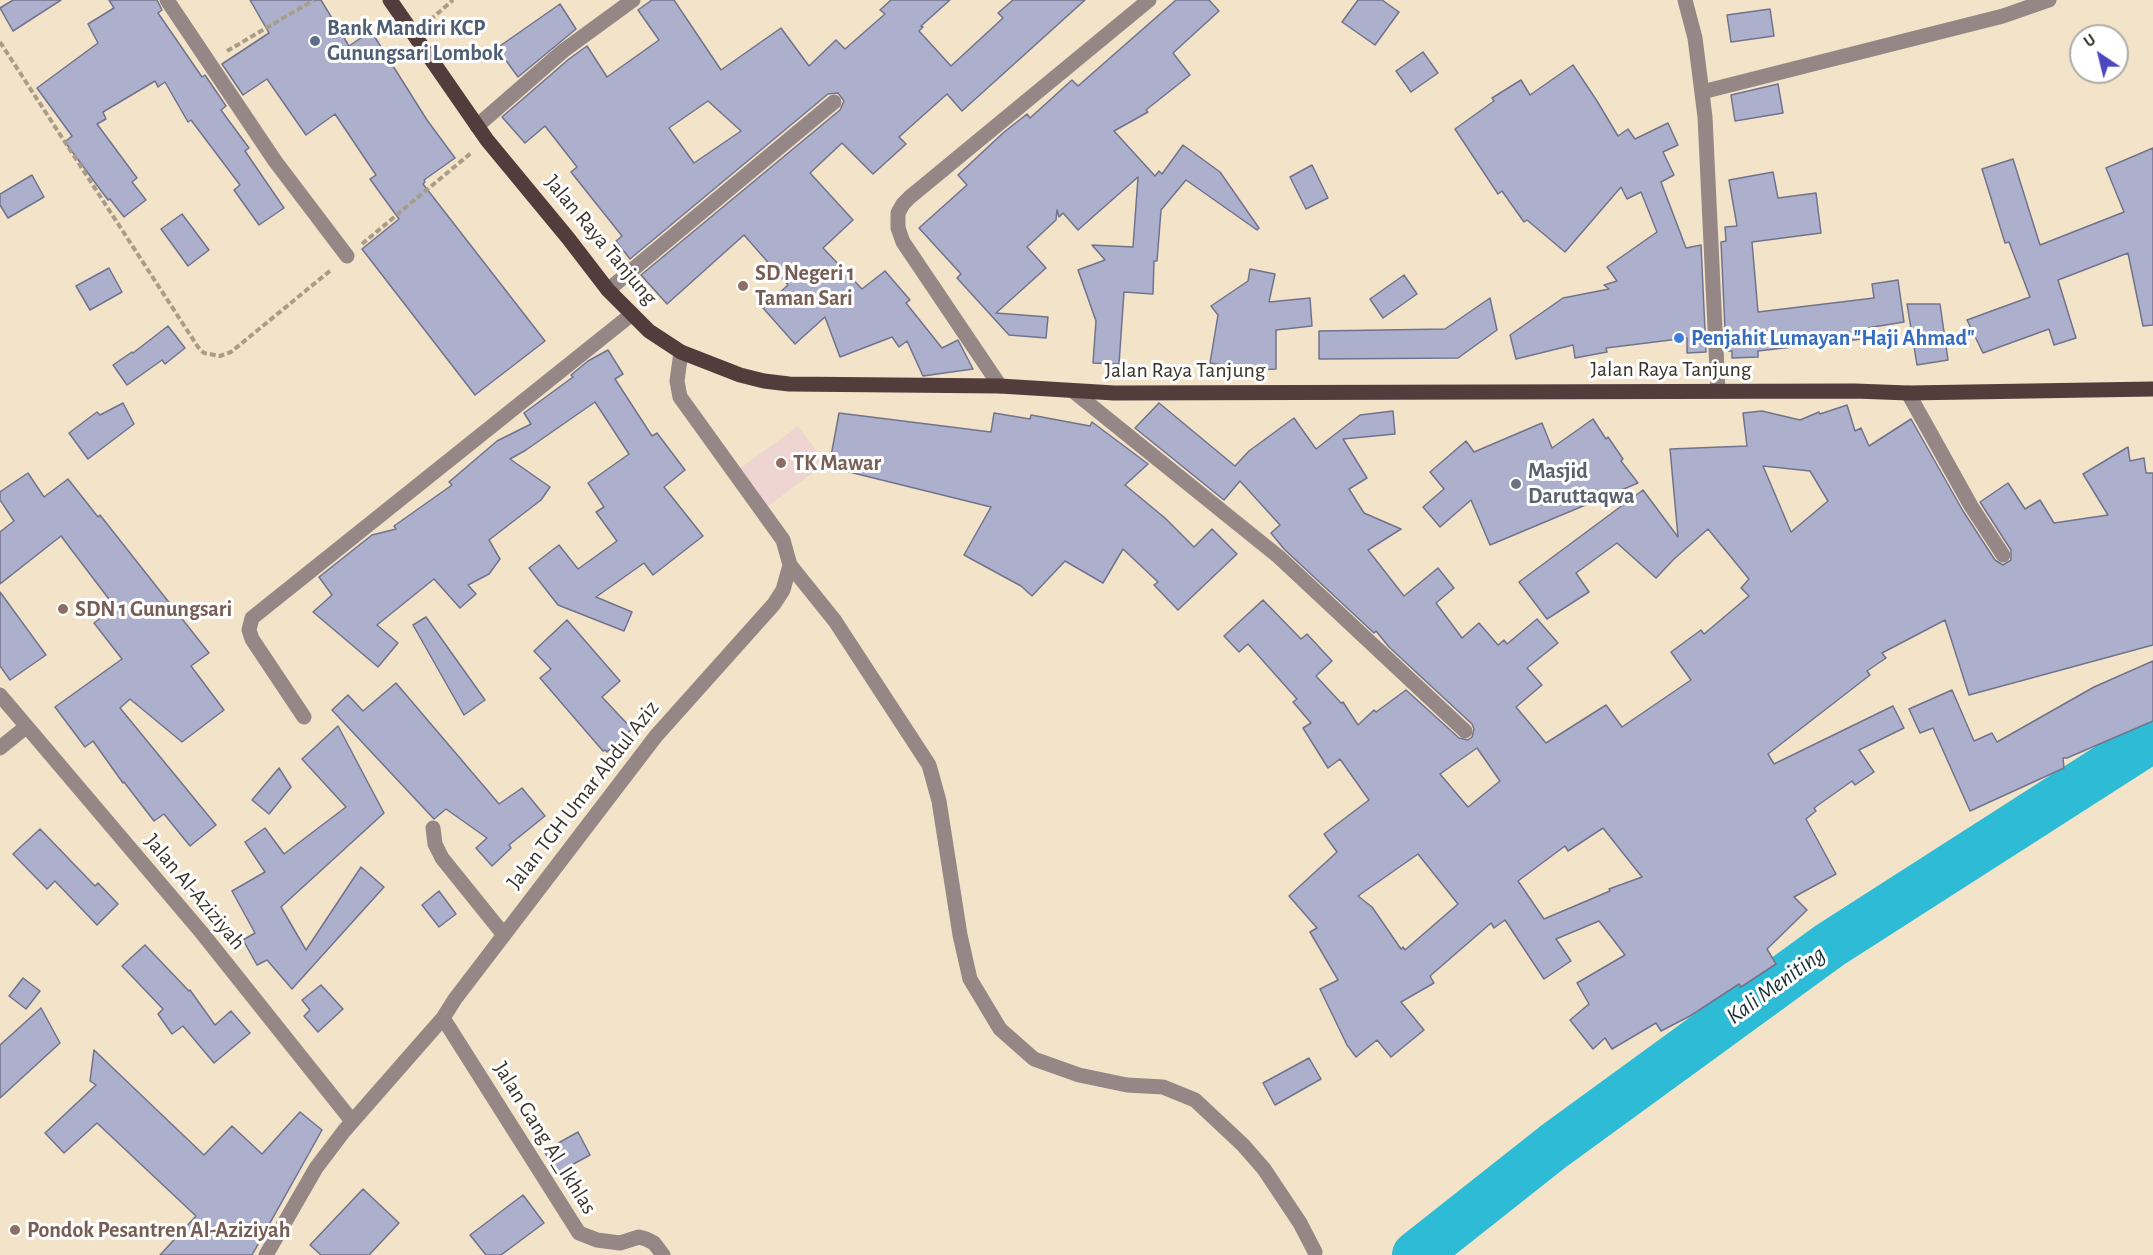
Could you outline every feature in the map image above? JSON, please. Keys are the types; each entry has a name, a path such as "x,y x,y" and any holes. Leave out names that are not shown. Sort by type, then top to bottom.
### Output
{"main road":[{"name":"Jalan Raya Tanjung","path":"390,0 487,140 608,290 649,331 681,352 740,375 789,384 1000,386 1073,392 1908,393 2153,389"}],"street":[{"path":"168,0 275,161 347,256"},
{"path":"477,126 563,51 633,0"},
{"path":"1000,386 903,242 898,228 898,213 910,197 1149,0"},
{"path":"1685,0 1695,38 1702,92 1719,392"},
{"path":"1702,92 2003,16 2049,0"},
{"path":"608,290 834,102"},
{"path":"304,717 252,639 249,630 252,618 632,314"},
{"path":"681,352 677,381 680,397 779,533 787,548 790,565 835,621 929,765 939,801 960,934 970,979 1000,1029 1034,1059 1079,1075 1127,1085 1162,1087 1195,1100 1227,1129 1264,1169 1300,1223 1315,1252"},
{"path":"1073,392 1279,556 1465,731"},
{"path":"1908,393 1971,506 2003,555"},
{"name":"Jalan TGH Umar Abdul Aziz","path":"266,1255 316,1168 352,1121 443,1018 455,999 656,736 779,597 787,582 790,565"},
{"name":"Jalan Al-Aziziyah","path":"0,695 202,933 352,1121"},
{"path":"0,748 26,727"},
{"path":"433,828 435,844 442,858 504,935"},
{"name":"Jalan Gang Al_Ikhlas","path":"443,1018 579,1233 597,1240 620,1243 639,1237 654,1243 663,1255"}],"path":[{"path":"209,62 314,0"},
{"path":"413,34 453,0"},
{"path":"0,42 198,347 204,352 220,356 231,352 487,140"}],"shaded area":[{"path":"798,426 826,463 763,510 735,472"}],"building":[{"path":"13,0 61,0 13,31 0,8"},
{"path":"109,0 157,0 162,10 158,13 202,77 205,75 226,106 221,110 249,148 245,151 284,208 259,225 234,190 240,185 191,120 188,122 165,82 158,87 155,81 103,112 106,119 97,124 137,178 132,182 146,200 124,217 110,199 108,200 65,142 72,136 37,88 98,43 88,24 114,8"},
{"path":"250,0 321,0 349,46 371,31 427,120 455,158 424,180 423,184 545,341 475,395 362,249 399,219 370,179 376,175 335,114 306,135 267,79 243,95 222,64 269,33"},
{"path":"652,0 674,0 721,70 781,28 809,66 836,40 845,49 885,14 880,10 891,0 950,0 921,26 923,27 919,31 951,66 1003,18 998,13 1013,0 1085,0 962,111 947,94 899,137 906,144 873,174 842,143 810,173 853,220 823,248 862,289 885,271 910,300 906,303 942,348 958,340 973,369 923,376 907,341 899,347 892,337 840,357 825,317 795,344 763,308 788,285 744,235 667,304 641,275 840,110 844,101 838,93 828,94 630,259 616,241 622,236 571,172 577,167 545,126 525,143 502,117 587,46 607,77 659,40 638,10","holes":["708,101 741,131 694,163 669,128"]},
{"path":"1176,0 1209,0 1219,11 1173,53 1190,75 1146,110 1148,112 1114,131 1155,176 1159,171 1162,174 1183,145 1220,172 1259,228 1257,230 1186,180 1161,210 1157,261 1154,261 1153,294 1124,292 1119,364 1093,363 1096,321 1078,270 1105,260 1092,245 1133,247 1138,177 1078,230 1063,213 1059,217 1057,210 1056,220 1027,247 1046,268 996,313 1048,317 1046,338 1009,335 957,278 961,274 919,228 967,185 958,175 1003,133 1027,114 1030,118 1072,80 1078,86"},
{"path":"1358,0 1382,0 1399,12 1375,45 1342,22"},
{"path":"560,4 576,29 518,77 497,48"},
{"path":"1770,9 1774,36 1731,42 1727,15"},
{"path":"1423,52 1438,73 1411,92 1396,71"},
{"path":"1573,65 1618,136 1628,129 1635,139 1668,123 1678,145 1663,152 1674,175 1661,182 1686,248 1701,245 1706,352 1687,353 1687,338 1606,348 1607,352 1575,358 1573,345 1516,359 1510,335 1563,298 1609,289 1604,285 1617,281 1607,267 1657,232 1641,192 1627,199 1621,187 1565,252 1527,220 1524,222 1502,191 1498,194 1455,129 1494,101 1492,98 1521,80 1530,95"},
{"path":"1778,84 1783,113 1735,121 1731,95"},
{"path":"2153,148 2153,325 2143,326 2128,253 2058,280 2076,338 2054,345 2049,329 1983,353 1967,320 2030,297 2009,242 2005,243 1982,169 2013,159 2040,245 2124,212 2106,168"},
{"path":"1312,165 1328,198 1306,209 1290,177"},
{"path":"1773,172 1778,198 1816,193 1821,233 1752,242 1758,312 1874,298 1872,284 1898,280 1904,322 1861,329 1862,339 1758,351 1758,357 1732,358 1732,351 1726,351 1721,242 1726,241 1725,227 1737,226 1729,180"},
{"path":"32,175 44,197 8,218 0,205 0,194"},
{"path":"182,214 209,250 188,266 161,229"},
{"path":"109,268 122,292 90,310 76,286"},
{"path":"1250,269 1275,274 1269,302 1310,298 1312,326 1276,330 1276,369 1253,370 1210,363 1218,315 1211,306 1248,281"},
{"path":"1404,275 1417,294 1383,318 1370,299"},
{"path":"1490,298 1497,330 1458,358 1319,359 1319,331 1445,329"},
{"path":"1907,304 1940,304 1948,360 1917,365"},
{"path":"168,326 185,348 165,364 162,360 127,385 113,365"},
{"path":"608,350 623,374 615,379 652,436 657,433 685,470 664,487 703,536 653,575 644,563 596,597 632,612 624,631 558,605 529,568 559,545 578,569 617,541 596,512 604,507 588,483 629,454 595,402 510,459 550,487 541,500 489,540 500,559 489,574 468,585 476,594 460,608 434,579 377,625 398,643 378,667 313,612 332,595 319,577 372,535 396,529 394,526 452,485 449,482 497,441 531,424 524,413 573,377 571,375 588,361"},
{"path":"123,403 134,424 88,459 69,433 97,412 100,415"},
{"path":"1159,403 1235,466 1249,451 1294,418 1316,449 1360,415 1393,411 1395,434 1343,439 1367,478 1349,489 1364,513 1401,529 1368,550 1404,596 1438,568 1454,588 1436,603 1462,638 1479,623 1498,645 1504,640 1507,644 1537,619 1558,643 1527,668 1542,685 1516,707 1546,743 1606,705 1622,727 1691,680 1671,652 1701,630 1704,634 1749,596 1741,588 1749,579 1708,529 1656,578 1617,543 1576,573 1589,592 1547,619 1519,582 1643,490 1678,537 1670,449 1747,446 1743,413 1762,411 1800,420 1819,412 1820,414 1847,405 1855,431 1861,428 1869,446 1911,419 1963,511 1995,560 2003,565 2011,560 2011,550 1980,502 2008,483 2025,509 2040,500 2054,523 2108,515 2083,474 2128,447 2130,461 2144,458 2146,473 2153,473 2153,645 1969,695 1945,620 1882,653 1886,658 1867,671 1870,675 1768,754 1774,764 1893,706 1904,728 1859,750 1874,772 1855,785 1852,781 1814,808 1816,811 1806,819 1836,874 1794,897 1807,910 1767,949 1776,964 1741,987 1739,984 1690,1016 1661,1031 1656,1023 1612,1049 1605,1038 1593,1049 1570,1020 1589,1004 1577,983 1625,955 1599,921 1556,939 1571,961 1544,979 1505,920 1494,928 1491,923 1430,976 1434,983 1401,1002 1424,1030 1391,1057 1377,1040 1356,1057 1347,1045 1320,989 1338,980 1310,932 1317,928 1289,896 1337,852 1324,834 1369,800 1340,759 1328,768 1303,728 1311,723 1293,702 1297,699 1248,644 1239,652 1224,636 1263,600 1301,639 1307,634 1332,661 1316,676 1341,703 1343,702 1358,725 1374,710 1376,712 1406,690 1459,738 1468,740 1472,737 1474,729 1472,724 1389,647 1376,631 1374,633 1284,549 1271,533 1280,525 1240,481 1224,500 1135,428","holes":["1763,466 1810,471 1828,501 1791,532","1477,748 1500,781 1468,807 1440,774","1603,828 1642,877 1609,889 1610,891 1544,919 1518,881 1565,846 1568,851","1418,854 1458,904 1405,950 1403,947 1401,949 1372,907 1358,896"]},
{"path":"839,413 991,432 994,413 1030,419 1031,415 1090,426 1092,422 1148,464 1125,485 1165,518 1194,547 1212,529 1237,554 1178,610 1154,585 1158,582 1123,549 1103,583 1065,561 1032,596 1021,586 964,555 991,507 829,467"},
{"path":"1593,419 1606,439 1608,437 1623,459 1621,461 1638,483 1490,545 1471,500 1440,527 1423,507 1444,489 1430,472 1466,441 1474,452 1542,423 1552,448"},
{"path":"28,473 44,497 68,479 98,517 100,515 209,653 191,666 224,710 182,742 130,699 120,708 216,825 190,846 164,814 154,821 93,741 85,747 55,707 122,659 94,623 115,607 61,536 0,584 0,532 14,521 0,500 0,492"},
{"path":"0,592 46,655 10,680 0,666"},
{"path":"426,617 485,700 464,715 413,625"},
{"path":"567,620 620,681 602,697 632,729 607,752 603,751 540,678 551,669 534,651"},
{"path":"2153,661 2153,721 2063,758 2064,768 1970,811 1933,728 1920,733 1909,709 1952,690 1974,741 1992,733 1997,742 2094,687"},
{"path":"396,683 499,804 522,788 545,816 509,845 511,848 492,866 476,848 487,838 446,809 434,819 332,710 348,695 363,711"},
{"path":"338,726 384,813 281,907 306,950 361,867 384,887 292,989 267,960 257,965 243,940 255,933 232,891 265,872 245,842 265,828 284,854 346,807 302,759"},
{"path":"279,768 291,787 269,814 252,800"},
{"path":"40,829 95,886 98,883 118,904 97,925 55,881 47,889 13,854"},
{"path":"439,891 456,914 439,927 422,905"},
{"path":"145,945 190,990 215,1025 231,1011 250,1033 214,1063 183,1026 172,1034 158,1014 163,1009 122,966"},
{"path":"23,978 40,991 26,1009 9,996"},
{"path":"321,985 343,1009 318,1032 304,1016 310,1010 302,1000"},
{"path":"41,1008 60,1043 0,1098 0,1045"},
{"path":"94,1050 204,1155 232,1126 262,1154 300,1112 322,1130 252,1255 160,1255 196,1216 97,1123 64,1153 45,1133 96,1085 90,1081"},
{"path":"1309,1058 1321,1079 1275,1105 1263,1083"},
{"path":"578,1132 590,1155 557,1173 544,1151"},
{"path":"363,1189 399,1223 369,1255 321,1255 310,1245"},
{"path":"523,1195 544,1223 501,1255 486,1255 470,1235"}],"waterway":[{"name":"Kali Meniting","path":"1416,1255 1554,1146 1830,945 2153,738"}],"place":[{"name":"Bank Mandiri KCP Gunungsari Lombok","path":"315,41"},
{"name":"SD Negeri 1 Taman Sari","path":"743,286"},
{"name":"Penjahit Lumayan \"Haji Ahmad\"","path":"1679,338"},
{"name":"TK Mawar","path":"781,463"},
{"name":"Masjid Daruttaqwa","path":"1516,484"},
{"name":"SDN 1 Gunungsari","path":"63,609"},
{"name":"Pondok Pesantren Al-Aziziyah","path":"15,1230"}]}
